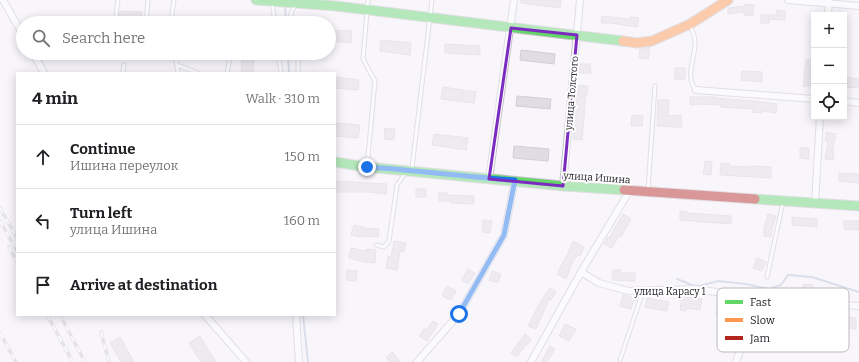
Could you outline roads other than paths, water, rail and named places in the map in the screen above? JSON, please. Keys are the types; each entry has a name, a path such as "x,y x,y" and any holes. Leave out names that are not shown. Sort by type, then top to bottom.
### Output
{"street":[{"path":"3,0 16,23"},
{"path":"256,0 296,1 637,43 652,41 690,24 728,0"},
{"path":"489,179 514,0"},
{"name":"улица Толстого","path":"563,186 580,0"},
{"path":"788,0 829,2 859,6"},
{"path":"828,12 829,2"},
{"path":"37,60 43,72"},
{"path":"696,90 811,99"},
{"path":"847,102 859,103"},
{"path":"815,203 820,120"},
{"name":"улица Ишина","path":"336,162 367,167 410,170 489,179 515,180 563,186 859,206"},
{"path":"417,362 459,314 504,235 515,180"},
{"path":"531,362 581,272 630,190"},
{"name":"улица Карасу 1","path":"581,272 599,283 628,291 694,289 717,292"},
{"name":"улица Карасу 1","path":"849,305 859,306"},
{"path":"206,316 246,362"},
{"path":"296,316 299,362"},
{"path":"736,362 740,352"}],"lane":[{"path":"116,16 118,0"},
{"path":"147,16 148,0"},
{"path":"172,16 174,0"},
{"path":"367,167 376,81 363,59 368,0"},
{"path":"376,245 384,247 389,242 397,186 410,170 432,0"},
{"path":"272,1 274,16"},
{"path":"291,16 296,1"},
{"path":"690,24 696,40 691,75 691,84 696,90"},
{"path":"176,60 178,72"},
{"path":"228,72 230,60"},
{"path":"279,60 281,72"},
{"path":"298,60 298,72"},
{"path":"123,72 124,65"},
{"path":"177,65 195,72"},
{"path":"648,191 655,86"},
{"path":"767,277 783,200"},
{"path":"620,360 643,291"}],"waterway":[{"path":"285,4 286,16"},
{"path":"288,60 289,72"},
{"path":"772,288 781,285 788,275 812,277 846,288"},
{"path":"677,279 699,286 718,281 746,284 764,288"},
{"path":"849,289 859,292"},
{"path":"303,316 308,362"}],"railway":[{"path":"0,208 16,236"},
{"path":"0,221 16,249"},
{"path":"9,247 16,260"},
{"path":"48,316 73,362"},
{"path":"61,316 85,362"},
{"path":"101,332 109,362"},
{"path":"0,333 16,362"}]}
